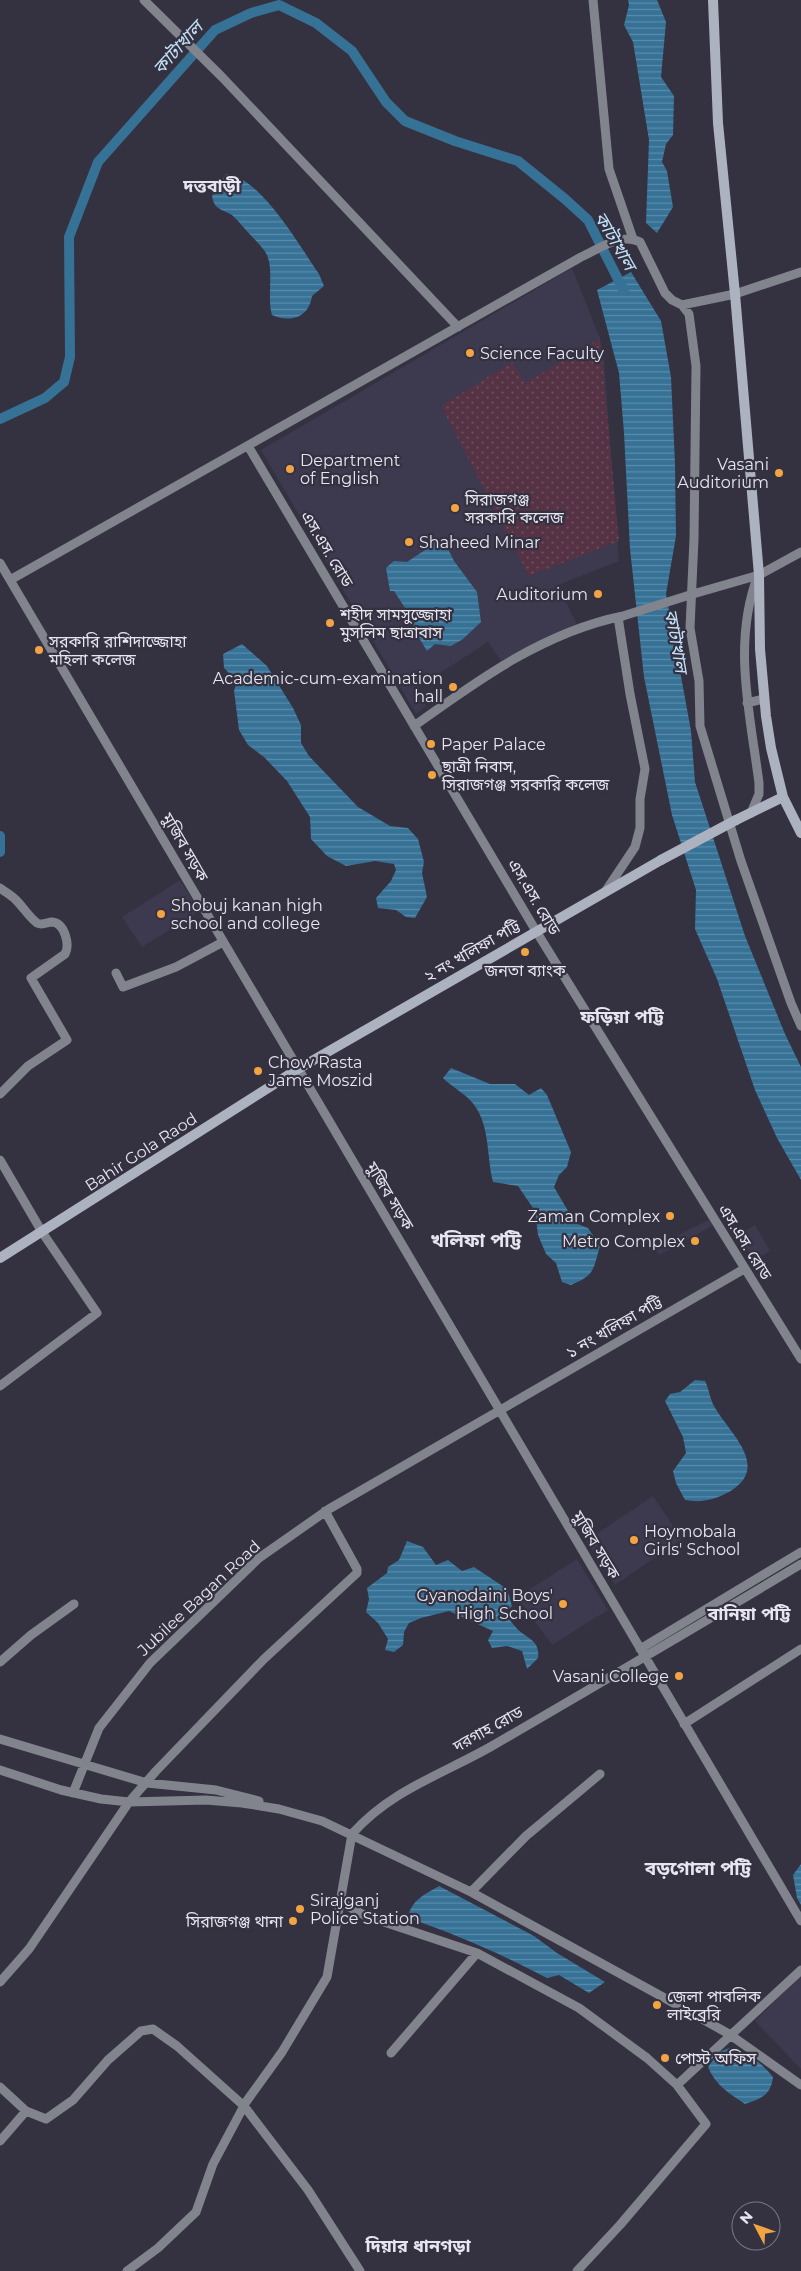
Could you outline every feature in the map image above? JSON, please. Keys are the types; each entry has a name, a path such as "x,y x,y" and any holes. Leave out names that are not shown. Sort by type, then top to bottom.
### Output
{"main road":[{"path":"713,0 718,123 735,294 758,575 760,649 764,699 771,748 783,796 801,833"},
{"name":"২ নং খলিফা পট্টি","path":"298,1069 605,892 783,796"},
{"name":"Bahir Gola Raod","path":"0,1258 298,1069"}],"street":[{"path":"144,0 222,77 458,327"},
{"path":"592,0 609,169 633,239"},
{"path":"10,580 581,257 622,238 633,239 644,247 665,293 672,300 682,305 689,314 696,366 694,539 690,628 698,681 700,726 741,861 791,1003 801,1026"},
{"path":"682,305 735,294 801,272"},
{"name":"এস.এস. রোড","path":"248,446 536,931 801,1360"},
{"path":"414,726 500,667 546,643 622,616 758,575 801,552"},
{"name":"মুজিব সড়ক","path":"0,563 801,1921"},
{"path":"751,813 759,794 759,783 747,703 744,636 748,609 758,575"},
{"path":"605,892 636,847 640,828 640,799 644,770 630,694 622,616"},
{"path":"747,703 764,699"},
{"path":"0,888 16,899 36,922 41,925 52,922 58,924 64,933 68,949 65,954 30,978 67,1040 28,1066 0,1094"},
{"path":"116,973 123,987 176,966 223,942"},
{"path":"0,1160 42,1232 97,1313 0,1386"},
{"name":"১ নং খলিফা পট্টি","path":"499,1411 744,1269"},
{"name":"Jubilee Bagan Road","path":"73,1793 99,1728 150,1663 259,1558 325,1511 499,1411"},
{"path":"0,1982 29,1949 129,1802 264,1659 357,1573 357,1568 325,1511"},
{"path":"640,1650 801,1552"},
{"name":"দরগাহ রোড","path":"352,1834 364,1820 417,1783 488,1748 645,1658 801,1564"},
{"path":"0,1662 32,1635 74,1604"},
{"path":"684,1724 801,1649"},
{"path":"0,1740 147,1782 216,1790 246,1797 279,1809 322,1821 471,1892 729,2034 801,2085"},
{"path":"0,1770 73,1793 129,1802 206,1800 279,1809"},
{"path":"471,1892 526,1836 600,1774"},
{"path":"127,2271 158,2248 196,2212 213,2164 244,2106 282,2052 327,1977 352,1834"},
{"path":"340,1902 366,1916 477,1953 579,2008 647,2058 677,2085 706,2124 620,2225 577,2271"},
{"path":"392,2053 477,1953"},
{"path":"677,2085 729,2034 801,1970"},
{"path":"0,2086 26,2111 46,2119 73,2100 108,2060 141,2031 152,2029 177,2046 244,2106 308,2190 360,2271"},
{"path":"0,2141 26,2111"}],"shaded area":[{"name":"সিরাজগঞ্জ সরকারি কলেজ","path":"572,268 599,336 599,332 604,361 619,561 558,585 578,627 548,637 501,661 488,642 417,688 426,706 416,714 261,450"},
{"path":"600,339 619,541 529,576 441,406 512,362 525,383"},
{"name":"Shobuj kanan high school and college","path":"180,880 200,911 142,947 122,917"},
{"path":"709,1220 712,1226 659,1255 653,1247"},
{"path":"755,1225 770,1251 753,1261 739,1234"},
{"name":"Hoymobala Girls' School","path":"653,1496 682,1539 615,1585 586,1541"},
{"name":"Gyanodaini Boys' High School","path":"577,1559 608,1610 552,1645 517,1597"},
{"path":"801,1975 801,2069 755,2021"}],"water":[{"path":"628,0 657,0 666,22 661,77 674,96 673,135 666,144 662,162 667,171 673,207 657,233 646,223 649,140 633,42 624,25 629,5"},
{"path":"226,174 239,178 253,187 266,200 319,274 324,286 312,296 307,309 298,317 285,318 272,315 268,257 261,246 232,215 219,208 213,201 212,196"},
{"path":"631,272 661,321 671,377 676,536 666,594 691,731 695,782 745,936 785,1034 801,1067 801,1180 777,1138 755,1090 717,979 695,929 696,890 672,815 644,677 630,549 619,373 597,290"},
{"path":"434,540 439,544 446,545 454,561 477,592 481,622 463,639 451,646 435,644 427,651 406,616 407,611 394,591 390,591 386,568 394,561 407,562 431,546 429,542"},
{"path":"242,644 267,666 293,708 301,725 301,743 309,756 358,807 390,826 408,828 418,839 424,862 422,873 427,897 415,918 406,917 396,910 378,908 376,898 391,881 396,870 394,864 375,861 346,866 327,856 311,839 310,817 287,781 264,757 248,745 239,730 234,691 237,681 224,668 223,654"},
{"path":"451,1068 490,1084 515,1084 529,1095 541,1088 547,1095 571,1152 567,1167 559,1175 554,1187 575,1223 588,1228 600,1246 592,1271 585,1278 571,1285 562,1282 556,1263 546,1254 538,1235 535,1211 518,1186 493,1182 485,1128 477,1109 470,1100 443,1078"},
{"path":"695,1380 705,1381 714,1406 737,1438 747,1461 747,1472 741,1482 729,1492 713,1499 697,1501 685,1500 676,1483 673,1471 686,1453 683,1437 665,1401 670,1394 680,1392"},
{"path":"407,1541 423,1547 436,1565 448,1560 462,1571 474,1567 507,1589 512,1606 505,1614 517,1629 532,1640 538,1649 538,1658 527,1669 522,1651 507,1646 492,1648 488,1640 493,1631 449,1611 409,1623 404,1632 403,1645 394,1652 385,1650 388,1639 378,1623 366,1612 369,1599 367,1588 387,1573 388,1567 399,1560"},
{"path":"801,1864 801,1905 797,1898 793,1875"},
{"path":"439,1886 534,1936 557,1953 605,1982 589,1993 559,1975 547,1978 478,1945 408,1918 415,1902"},
{"path":"729,2048 754,2059 773,2077 770,2088 764,2095 745,2104 734,2097 715,2079 708,2067 719,2052"}],"waterway":[{"name":"কাটাখাল","path":"0,419 45,398 64,382 70,357 69,237 98,162 215,30 251,13 279,5 316,23 352,51 386,102 405,121 455,141 518,161 565,199 588,220 624,291"},
{"name":"কাটাখাল","path":"0,836 0,852"}],"place":[{"name":"Science Faculty","path":"470,353"},
{"name":"Department of English","path":"290,469"},
{"name":"Vasani Auditorium","path":"779,473"},
{"name":"সিরাজগঞ্জ সরকারি কলেজ","path":"455,508"},
{"name":"Shaheed Minar","path":"409,542"},
{"name":"Auditorium","path":"598,594"},
{"name":"শহীদ সামসুজ্জোহা মুসলিম ছাত্রাবাস","path":"330,623"},
{"name":"সরকারি রাশিদাজ্জোহা মহিলা কলেজ","path":"39,650"},
{"name":"Academic-cum-examination hall","path":"453,687"},
{"name":"Paper Palace","path":"431,744"},
{"name":"ছাত্রী নিবাস, সিরাজগঞ্জ সরকারি কলেজ","path":"432,775"},
{"name":"Shobuj kanan high school and college","path":"161,914"},
{"name":"জনতা ব্যাংক","path":"525,952"},
{"name":"Chow Rasta Jame Moszid","path":"258,1071"},
{"name":"Zaman Complex","path":"670,1216"},
{"name":"Metro Complex","path":"695,1241"},
{"name":"Hoymobala Girls' School","path":"634,1540"},
{"name":"Gyanodaini Boys' High School","path":"563,1604"},
{"name":"Vasani College","path":"679,1676"},
{"name":"Sirajganj Police Station","path":"300,1909"},
{"name":"সিরাজগঞ্জ থানা","path":"293,1921"},
{"name":"জেলা পাবলিক লাইব্রেরি","path":"657,2005"},
{"name":"পোস্ট অফিস","path":"665,2058"}],"district":[{"name":"দত্তবাড়ী","path":"212,186"},
{"name":"ফড়িয়া পট্টি","path":"622,1017"},
{"name":"খলিফা পট্টি","path":"476,1240"},
{"name":"বানিয়া পট্টি","path":"749,1614"},
{"name":"বড়গোলা পট্টি","path":"698,1868"},
{"name":"দিয়ার ধানগড়া","path":"418,2246"}]}
